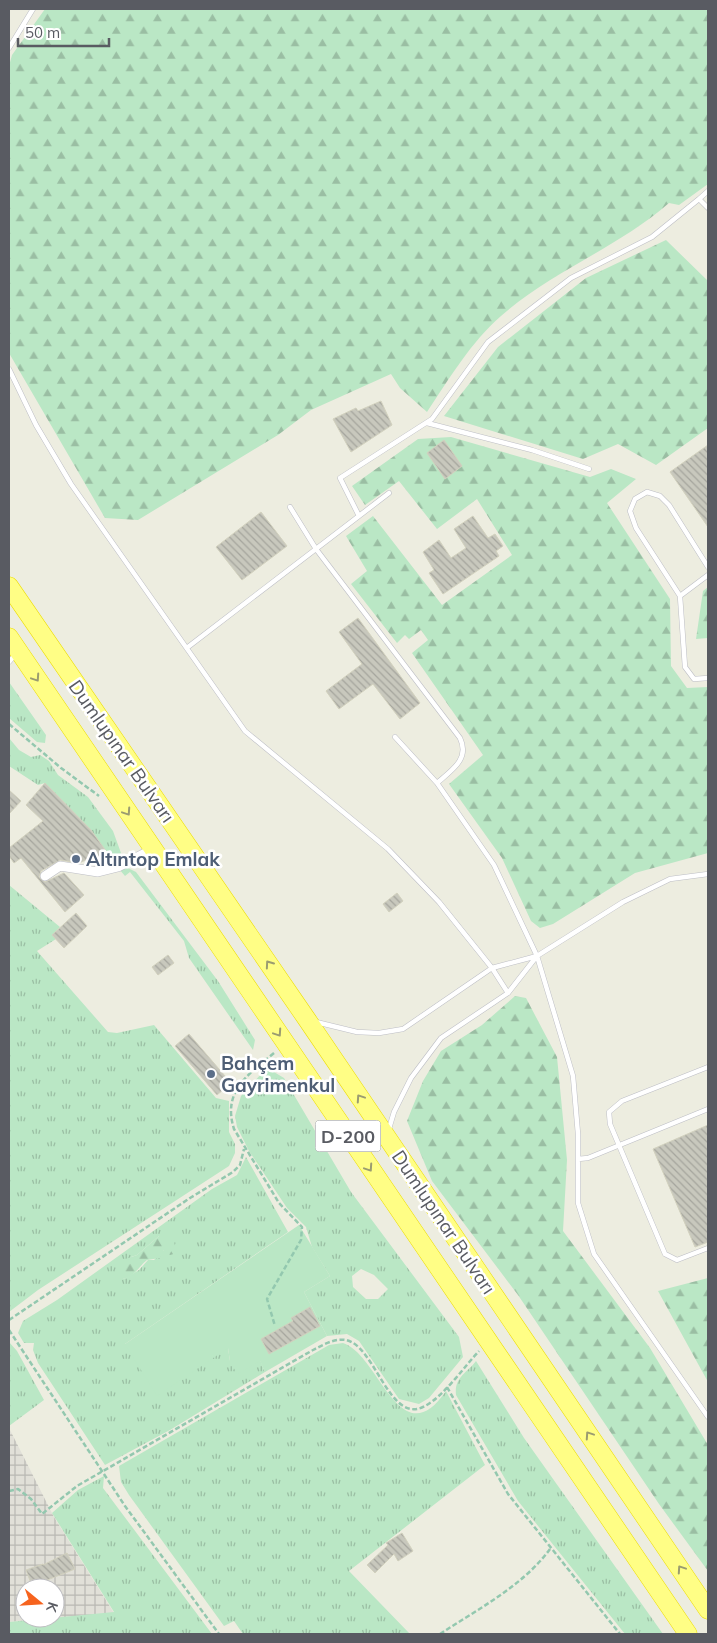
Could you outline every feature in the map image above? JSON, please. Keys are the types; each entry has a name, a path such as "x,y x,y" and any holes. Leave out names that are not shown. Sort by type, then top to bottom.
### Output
{"highway":[{"name":"Dumlupınar Bulvarı","path":"9,586 308,1020 386,1138 708,1610"},
{"name":"Dumlupınar Bulvarı","path":"12,650 153,849 688,1634"}],"street":[{"path":"45,876 60,866 88,872 118,867 153,849"}],"lane":[{"path":"9,48 33,9"},
{"path":"359,516 340,478 432,419 488,342 571,278 652,237 708,191"},
{"path":"699,199 708,208"},
{"path":"9,368 36,425 71,484 188,647 245,731 388,849 439,902 492,968 508,993"},
{"path":"426,423 532,450 589,469"},
{"path":"708,567 669,505 660,496 646,492 635,500 630,511 636,528 680,596 685,667 694,679 708,678"},
{"path":"188,647 389,493"},
{"path":"290,507 316,549 460,738 464,747 461,761 437,783"},
{"path":"680,596 708,575"},
{"path":"395,737 437,783 494,865 537,956 572,1076 578,1159 578,1203 594,1254 708,1417"},
{"path":"308,1020 357,1032 379,1033 403,1029 492,968 537,956 623,902 670,879 708,874"},
{"path":"386,1138 394,1112 410,1078 441,1038 508,993 537,956"},
{"path":"708,1068 614,1105 609,1112 610,1124 664,1254 677,1260 708,1248"},
{"path":"578,1159 588,1158 620,1146 708,1109"}],"path":[{"path":"9,724 61,768 100,797"},
{"path":"275,1326 267,1299 301,1240 302,1227 279,1203 244,1148 234,1129 230,1116 233,1096 245,1078 285,1044"},
{"path":"9,1320 190,1198 233,1172 240,1164 244,1148"},
{"path":"9,1330 126,1506 220,1634"},
{"path":"9,1491 18,1489 31,1499 42,1514 77,1486 313,1350 336,1340 347,1340 358,1346 366,1354 393,1398 410,1408 426,1406 447,1387 488,1342"},
{"path":"447,1387 508,1494 620,1634"},
{"path":"440,1634 516,1583 539,1565 551,1548"}],"shaded area":[{"path":"9,1428 54,1517 114,1613 65,1617 65,1578 15,1578 15,1621 9,1622"}],"green space":[{"path":"45,9 708,9 708,184 679,205 669,203 650,219 542,286 501,316 470,349 427,412 400,388 391,374 311,410 278,435 138,520 105,518 9,353 9,66 12,55"},
{"path":"666,240 708,281 708,428 656,465 618,444 583,459 444,416 498,347 586,278"},
{"path":"451,437 590,477 611,469 636,479 607,503 670,599 671,666 687,688 708,687 708,853 635,873 553,924 540,928 531,921 502,858 449,784 483,755 412,653 428,640 421,630 409,639 405,635 397,643 351,584 367,571 346,536 373,516 442,605 512,555 477,499 437,529 399,481 365,505 352,486 418,439"},
{"path":"708,587 708,638 696,639 703,591"},
{"path":"9,682 46,735 45,743 37,742 9,718"},
{"path":"9,738 19,750 31,757 40,755 49,761 58,775 88,797 113,831 121,853 117,861 113,861 90,829 45,783 38,785 9,766"},
{"path":"128,868 136,872 218,981 255,1040 253,1050 189,958 184,941 130,872 125,876 119,869"},
{"path":"9,885 60,927 52,935 56,939 37,951 108,1032 117,1033 154,1025 216,1098 229,1101 229,1132 235,1144 235,1153 229,1166 38,1290 9,1312"},
{"path":"515,996 526,998 557,1057 567,1160 563,1231 650,1348 708,1445 708,1571 659,1504 518,1295 432,1181 407,1121 423,1081 441,1051 482,1025"},
{"path":"269,1069 284,1078 351,1192 459,1337 463,1357 429,1398 419,1404 399,1399 359,1341 347,1334 327,1336 304,1292 330,1276 312,1247 306,1227 287,1208 249,1151 237,1127 235,1116 241,1096 262,1073","holes":["361,1269 374,1275 388,1289 378,1299 366,1299 353,1287 352,1276"]},
{"path":"246,1157 288,1232 125,1344 228,1348 230,1361 260,1360 265,1372 170,1430 105,1465 38,1363 33,1350 34,1343 24,1343 18,1333 23,1321 57,1300 212,1189 237,1175","holes":["159,1236 166,1236 164,1250 154,1260 148,1260 139,1270 124,1279 122,1275 131,1257 137,1255"]},
{"path":"299,1225 330,1276 304,1292 327,1336 265,1372 260,1361 237,1374 230,1361 228,1348 157,1396 125,1344"},
{"path":"166,1235 174,1242 177,1253 170,1255 164,1250 160,1258 147,1260 135,1273 124,1279 118,1272 123,1260 137,1255 159,1236"},
{"path":"708,1278 708,1382 658,1291"},
{"path":"9,1342 17,1351 44,1400 9,1426"},
{"path":"343,1343 356,1351 391,1396 403,1408 416,1413 430,1409 446,1391 485,1465 349,1571 410,1634 243,1634 234,1621 224,1626 129,1495 121,1482 119,1466 329,1345"},
{"path":"476,1361 524,1438 663,1634 625,1634 518,1501 456,1395 459,1379"},
{"path":"104,1476 103,1488 212,1634 9,1634 9,1622 15,1621 15,1628 65,1628 65,1617 114,1612 52,1513 78,1490"}],"building":[{"path":"381,401 392,425 351,452 333,419 356,408 358,411"},
{"path":"444,440 462,466 445,479 427,453"},
{"path":"708,445 708,527 670,472"},
{"path":"261,512 287,546 242,580 216,547"},
{"path":"473,516 488,538 495,534 503,546 496,551 499,556 443,594 429,573 434,570 423,552 439,540 451,558 466,548 454,529"},
{"path":"358,618 420,703 400,719 373,684 339,709 326,691 362,664 339,632"},
{"path":"45,783 91,830 113,861 102,865 95,856 79,863 60,860 41,871 39,877 45,882 64,873 84,895 65,912 21,858 14,863 9,856 9,848 43,821 26,805"},
{"path":"9,790 21,801 9,814"},
{"path":"397,893 403,901 389,912 383,904"},
{"path":"76,913 87,926 64,948 52,935"},
{"path":"168,955 174,963 158,975 152,967"},
{"name":"Bahçem Gayrimenkul","path":"189,1034 231,1083 217,1095 175,1046"},
{"path":"708,1125 708,1242 695,1247 653,1149"},
{"path":"310,1307 320,1326 269,1354 261,1339 293,1321 291,1318"},
{"path":"402,1533 413,1551 398,1561 394,1554 375,1573 367,1565 388,1545 386,1543"},
{"path":"67,1553 75,1569 52,1578 29,1578 26,1570 43,1565"}],"place":[{"name":"Altıntop Emlak","path":"76,859"},
{"name":"Bahçem Gayrimenkul","path":"211,1074"}]}
